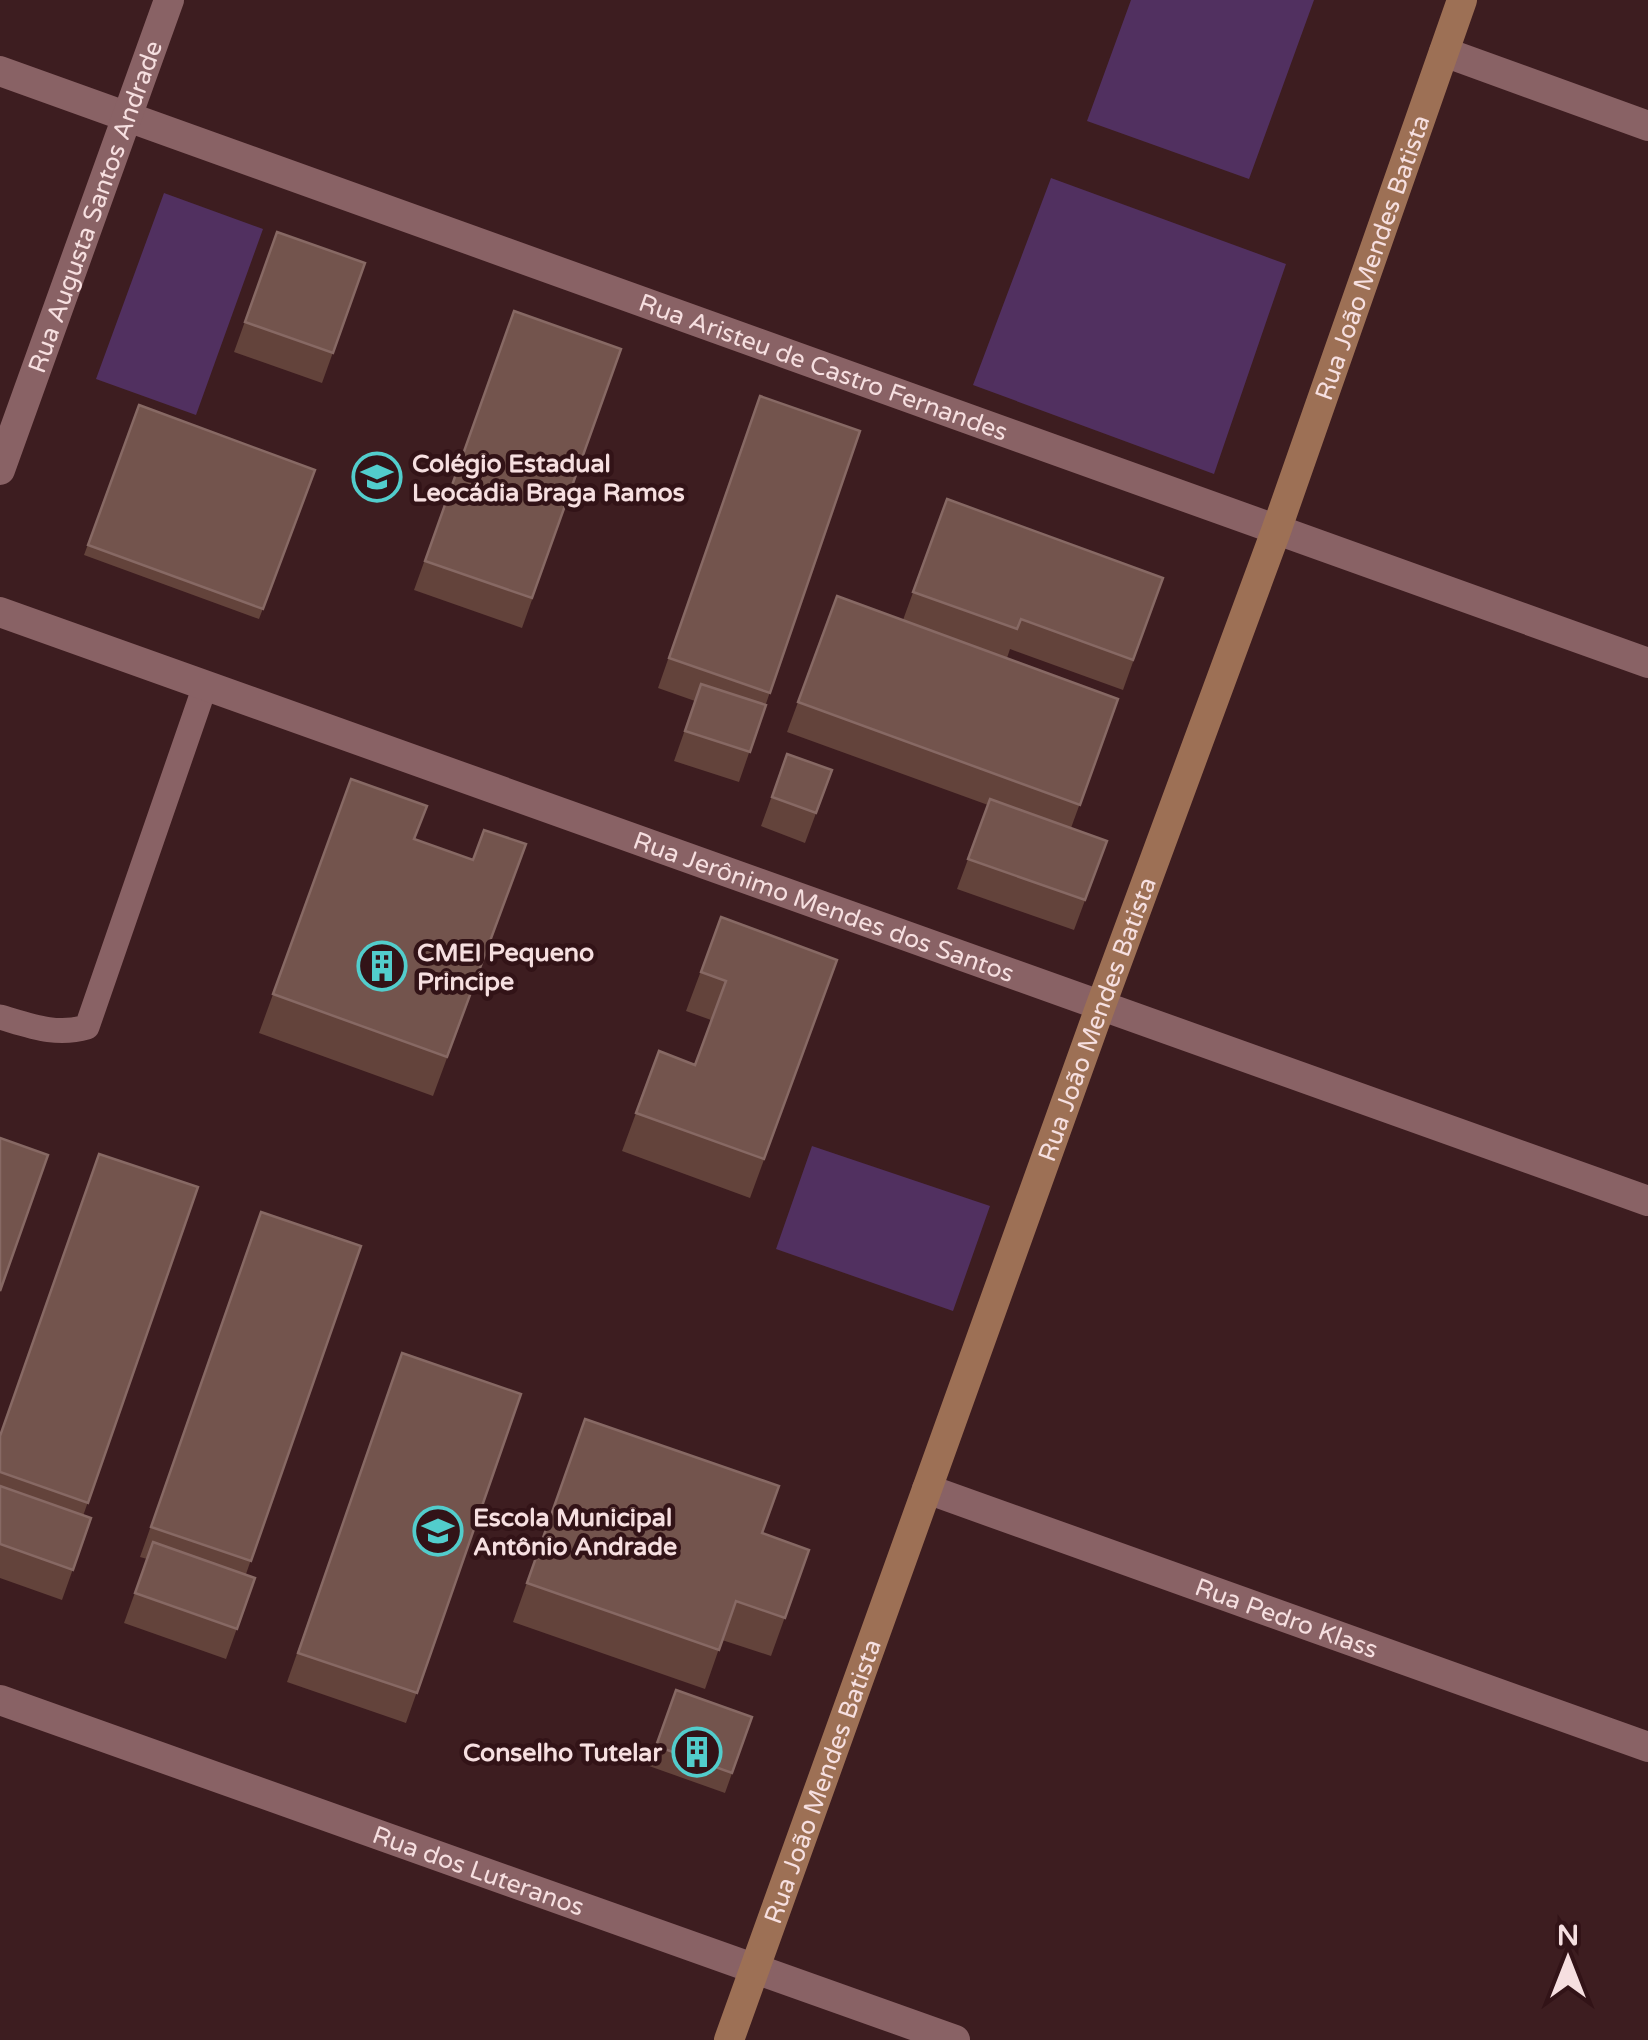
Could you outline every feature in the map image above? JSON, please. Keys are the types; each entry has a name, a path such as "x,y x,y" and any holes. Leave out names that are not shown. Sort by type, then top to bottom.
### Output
{"street":[{"name":"Rua Augusta Santos Andrade","path":"0,470 169,0"},
{"name":"Rua João Mendes Batista","path":"729,2040 1276,531 1462,0"},
{"path":"1444,52 1648,126"},
{"name":"Rua Aristeu de Castro Fernandes","path":"0,71 1648,662"},
{"name":"Rua Jerônimo Mendes dos Santos","path":"0,612 1648,1201"},
{"name":"Rua Pedro Klass","path":"927,1489 1648,1748"},
{"name":"Rua dos Luteranos","path":"0,1700 955,2040"}],"lane":[{"path":"0,1017 46,1031 68,1032 87,1027 205,686"}],"shaded area":[{"path":"1131,0 1314,0 1249,179 1087,121"},
{"path":"1051,178 1286,264 1214,474 973,385"},
{"path":"164,193 263,229 196,415 96,379"},
{"path":"812,1146 990,1206 953,1311 776,1249"}],"building":[{"path":"277,232 365,263 333,353 245,322"},
{"path":"514,311 621,349 532,598 425,561"},
{"path":"760,396 860,431 770,693 669,658"},
{"path":"139,405 315,470 263,609 88,545"},
{"path":"947,499 1163,578 1133,660 1021,619 1017,629 913,592"},
{"path":"837,596 1118,699 1080,805 798,702"},
{"path":"701,684 766,705 750,752 685,731"},
{"path":"787,754 832,770 816,813 772,797"},
{"name":"CMEI Pequeno Principe","path":"351,779 427,806 414,839 473,860 484,830 526,844 447,1057 273,994"},
{"path":"990,799 1107,841 1085,900 968,859"},
{"path":"721,917 837,960 764,1159 636,1113 659,1051 695,1065 726,981 701,972"},
{"path":"0,1138 48,1155 0,1291"},
{"path":"99,1154 198,1187 88,1503 0,1472 0,1436"},
{"path":"261,1212 361,1246 251,1561 151,1527"},
{"path":"402,1353 521,1394 417,1693 298,1653"},
{"path":"585,1419 779,1486 762,1533 809,1550 785,1618 736,1601 719,1650 527,1583"},
{"path":"0,1486 91,1518 73,1570 0,1544"},
{"path":"153,1542 255,1578 237,1629 135,1593"},
{"name":"Conselho Tutelar","path":"676,1690 752,1717 732,1773 656,1746"}],"place":[{"name":"Colégio Estadual Leocádia Braga Ramos","path":"377,477"},
{"name":"CMEI Pequeno Principe","path":"382,966"},
{"name":"Escola Municipal Antônio Andrade","path":"438,1531"},
{"name":"Conselho Tutelar","path":"697,1752"}]}
